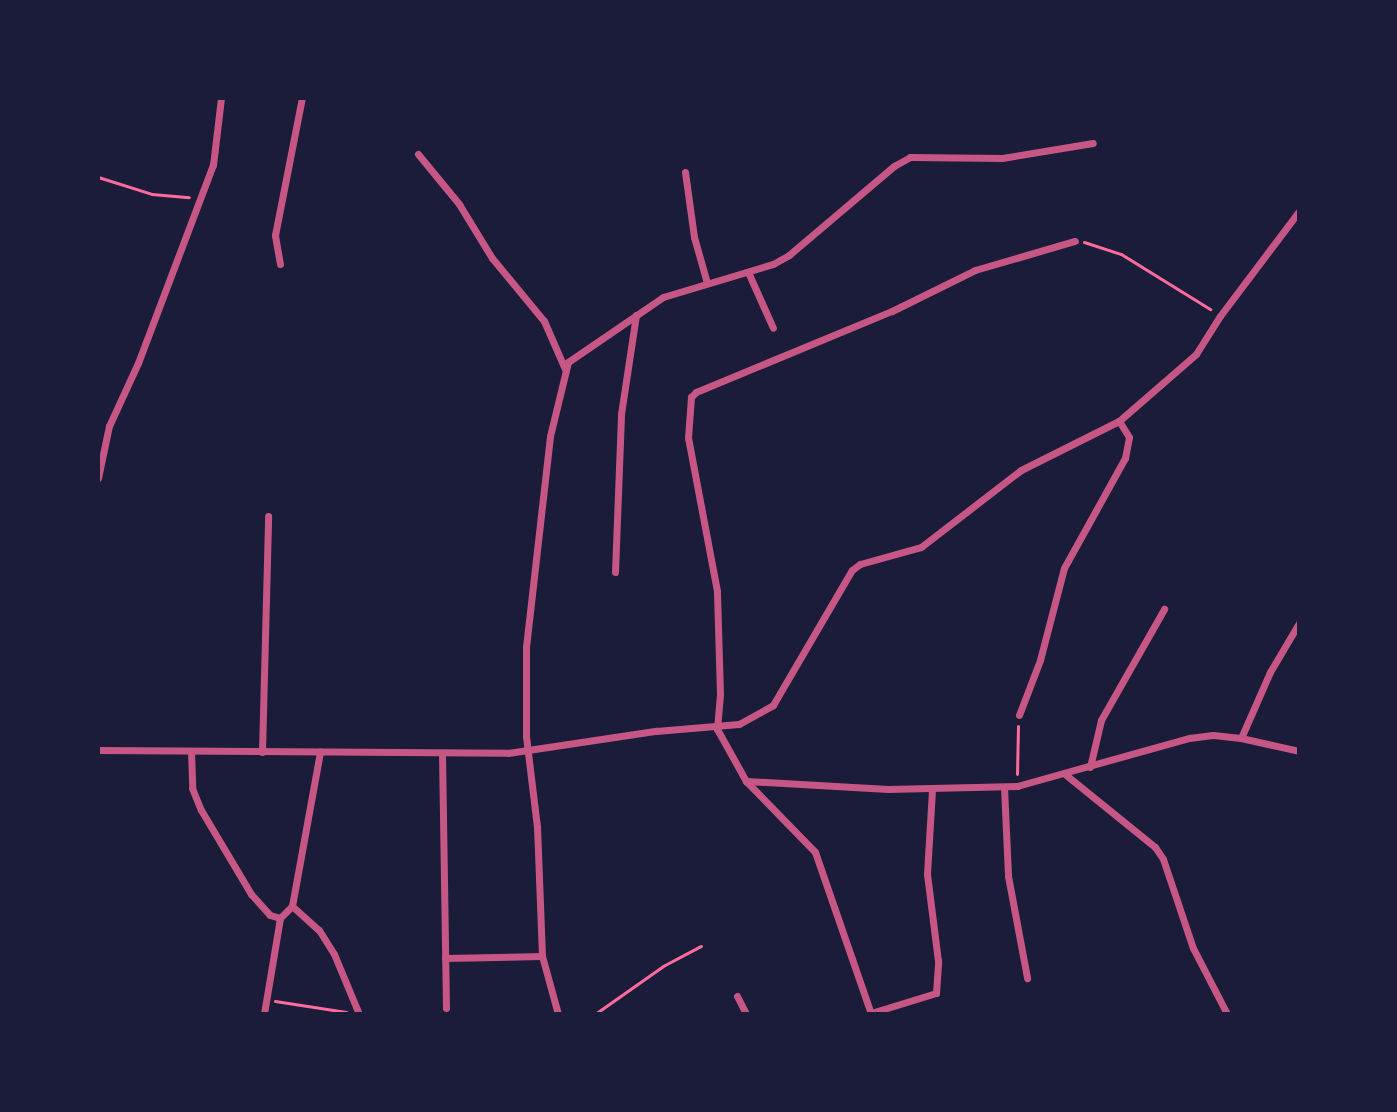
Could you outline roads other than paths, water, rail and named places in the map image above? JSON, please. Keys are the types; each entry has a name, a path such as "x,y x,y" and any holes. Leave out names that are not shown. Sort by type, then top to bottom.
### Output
{"street":[{"path":"98,478 109,426 213,165 221,98"},
{"path":"280,264 275,235 286,192 302,98"},
{"path":"558,1014 542,956 537,827 527,752 526,647 550,436 565,369 574,357 673,292 748,272 789,255 894,166 910,157 1002,158 1093,143"},
{"path":"418,154 459,204 492,258 544,321 565,369"},
{"path":"685,172 694,237 707,283"},
{"path":"98,750 527,752 656,731 717,729 739,724 773,705 852,570 921,547 1021,470 1119,421 1196,354 1220,316 1299,211"},
{"path":"932,790 927,874 938,961 936,993 871,1014 819,860 746,781 717,729 720,694 717,591 688,438 691,397 705,388 892,311 975,270 1075,241"},
{"path":"748,272 773,328"},
{"path":"615,572 621,414 636,315"},
{"path":"1019,715 1040,660 1064,568 1125,458 1129,437 1119,421"},
{"path":"262,752 268,516"},
{"path":"1090,767 1101,720 1164,609"},
{"path":"1241,738 1270,672 1299,623"},
{"path":"746,781 932,790 1017,786 1066,775 1189,738 1213,735 1299,751"},
{"path":"191,751 192,788 201,810 251,894 270,915 280,918"},
{"path":"264,1014 280,918 292,906 320,752"},
{"path":"442,753 446,1008"},
{"path":"1066,775 1155,847 1163,859 1193,948 1227,1014"},
{"path":"1004,787 1008,876 1027,978"},
{"path":"292,906 319,930 334,954 358,1014"},
{"path":"445,958 542,956"},
{"path":"737,996 746,1014"}]}
